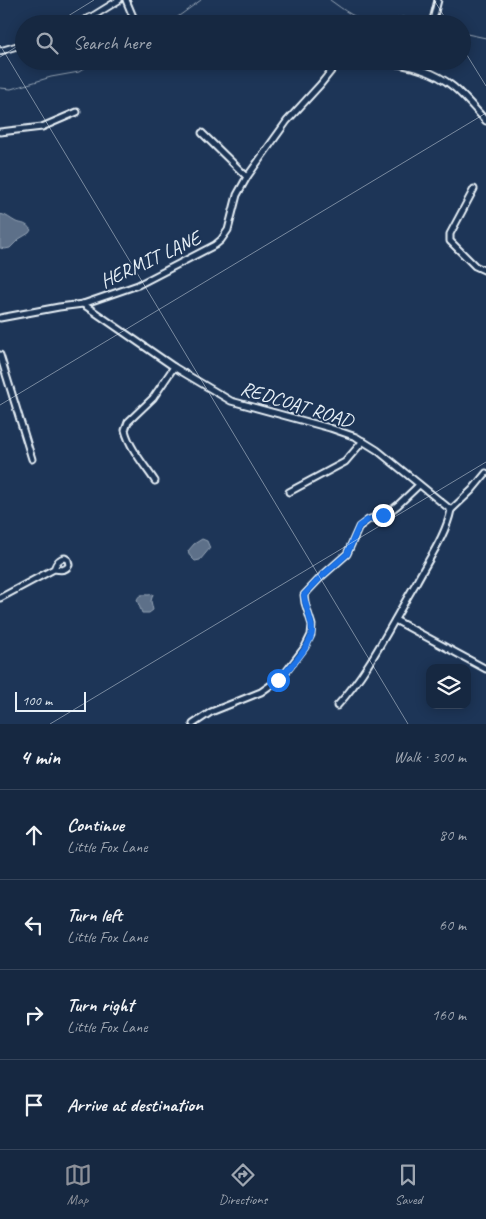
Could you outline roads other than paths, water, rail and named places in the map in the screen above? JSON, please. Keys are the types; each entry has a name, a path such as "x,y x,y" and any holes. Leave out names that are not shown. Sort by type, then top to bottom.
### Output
{"street":[{"path":"95,15 120,0"},
{"path":"126,0 132,15"},
{"path":"434,15 438,0"},
{"path":"0,50 15,46"},
{"name":"HERMIT LANE","path":"84,304 138,285 215,246 228,230 237,195 246,177 287,121 332,70"},
{"path":"424,70 450,82 486,121"},
{"path":"0,132 42,127 77,112"},
{"path":"202,132 246,177"},
{"path":"474,189 450,234 450,241 475,266 486,271"},
{"path":"0,318 84,304"},
{"name":"REDCOAT ROAD","path":"84,304 174,367 231,401 346,432 363,441 377,450 451,510"},
{"path":"0,355 32,458"},
{"path":"154,481 131,444 125,430 128,422 153,398 174,367"},
{"path":"288,492 346,462 363,441"},
{"path":"337,706 358,681 395,620 449,521 451,510 472,490 486,473"},
{"path":"192,724 211,712 261,692 286,672 306,647 312,635 312,625 304,595 347,554 359,526 398,506 419,485"},
{"path":"0,598 54,568"},
{"path":"395,620 486,669"}],"water":[{"path":"0,214 26,225 31,230 10,248 0,248"},
{"path":"202,539 207,541 210,548 200,560 195,561 188,551"},
{"path":"153,594 151,601 153,610 149,613 142,613 137,600 138,597"}],"waterway":[{"path":"180,15 201,0"},
{"path":"330,0 353,15"},
{"path":"471,35 486,38"},
{"path":"0,88 11,89 82,70"}]}
